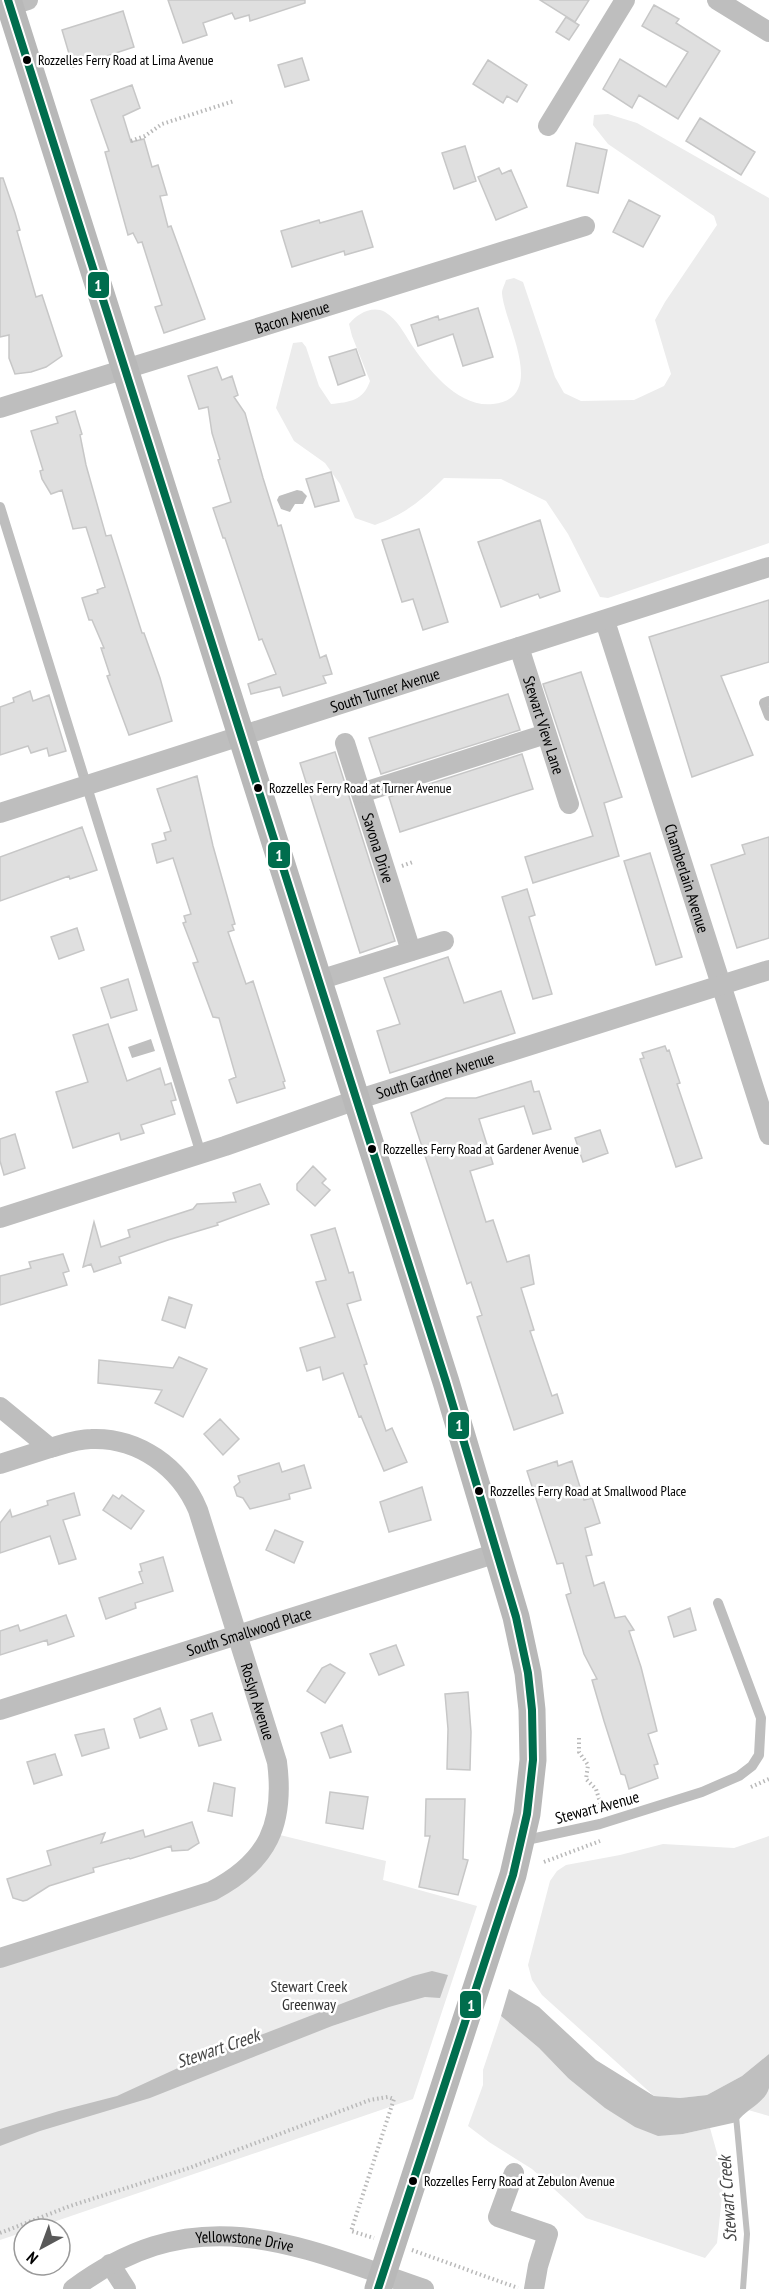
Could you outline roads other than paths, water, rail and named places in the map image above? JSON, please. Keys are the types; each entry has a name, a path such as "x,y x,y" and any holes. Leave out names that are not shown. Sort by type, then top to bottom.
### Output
{"street":[{"path":"548,126 625,0"},
{"path":"717,0 769,32"},
{"path":"12,4 446,1382 516,1617 528,1673 532,1710 533,1760 522,1841 381,2282"},
{"name":"Bacon Avenue","path":"0,408 585,226"},
{"name":"South Turner Avenue","path":"0,813 769,567"},
{"name":"Chamberlain Avenue","path":"605,621 769,1135"},
{"name":"Stewart View Lane","path":"519,647 568,804"},
{"path":"361,793 546,734"},
{"name":"Savona Drive","path":"345,743 411,951"},
{"path":"319,980 444,941"},
{"name":"South Gardner Avenue","path":"0,1218 201,1154 356,1100 585,1030 769,970"},
{"path":"0,1407 50,1448"},
{"name":"Roslyn Avenue","path":"0,1464 74,1440 93,1438 142,1449 164,1462 172,1471 193,1499 198,1510 277,1762 281,1788 279,1814 272,1831 260,1853 231,1881 212,1891 0,1958"},
{"name":"South Smallwood Place","path":"0,1710 497,1553"},
{"path":"514,2173 498,2217 548,2234 534,2289"},
{"name":"Yellowstone Drive","path":"73,2289 110,2264 156,2244 212,2235 251,2237 290,2245 381,2282 424,2289"},
{"path":"110,2264 126,2289"}],"lane":[{"path":"0,507 201,1154"},
{"path":"769,701 764,703 769,716"},
{"name":"Stewart Avenue","path":"522,1841 606,1822 678,1799 740,1776 752,1766 759,1755 762,1742 761,1718 718,1603"}],"waterway":[{"name":"Stewart Creek","path":"736,2116 747,2234 743,2289"}],"place":[{"name":"Rozzelles Ferry Road at Lima Avenue","path":"27,60"},
{"name":"Rozzelles Ferry Road at Turner Avenue","path":"258,788"},
{"name":"Rozzelles Ferry Road at Gardener Avenue","path":"372,1149"},
{"name":"Rozzelles Ferry Road at Smallwood Place","path":"479,1491"},
{"name":"Rozzelles Ferry Road at Zebulon Avenue","path":"413,2181"}],"park label":[{"name":"Stewart Creek Greenway","path":"309,1995"}]}
